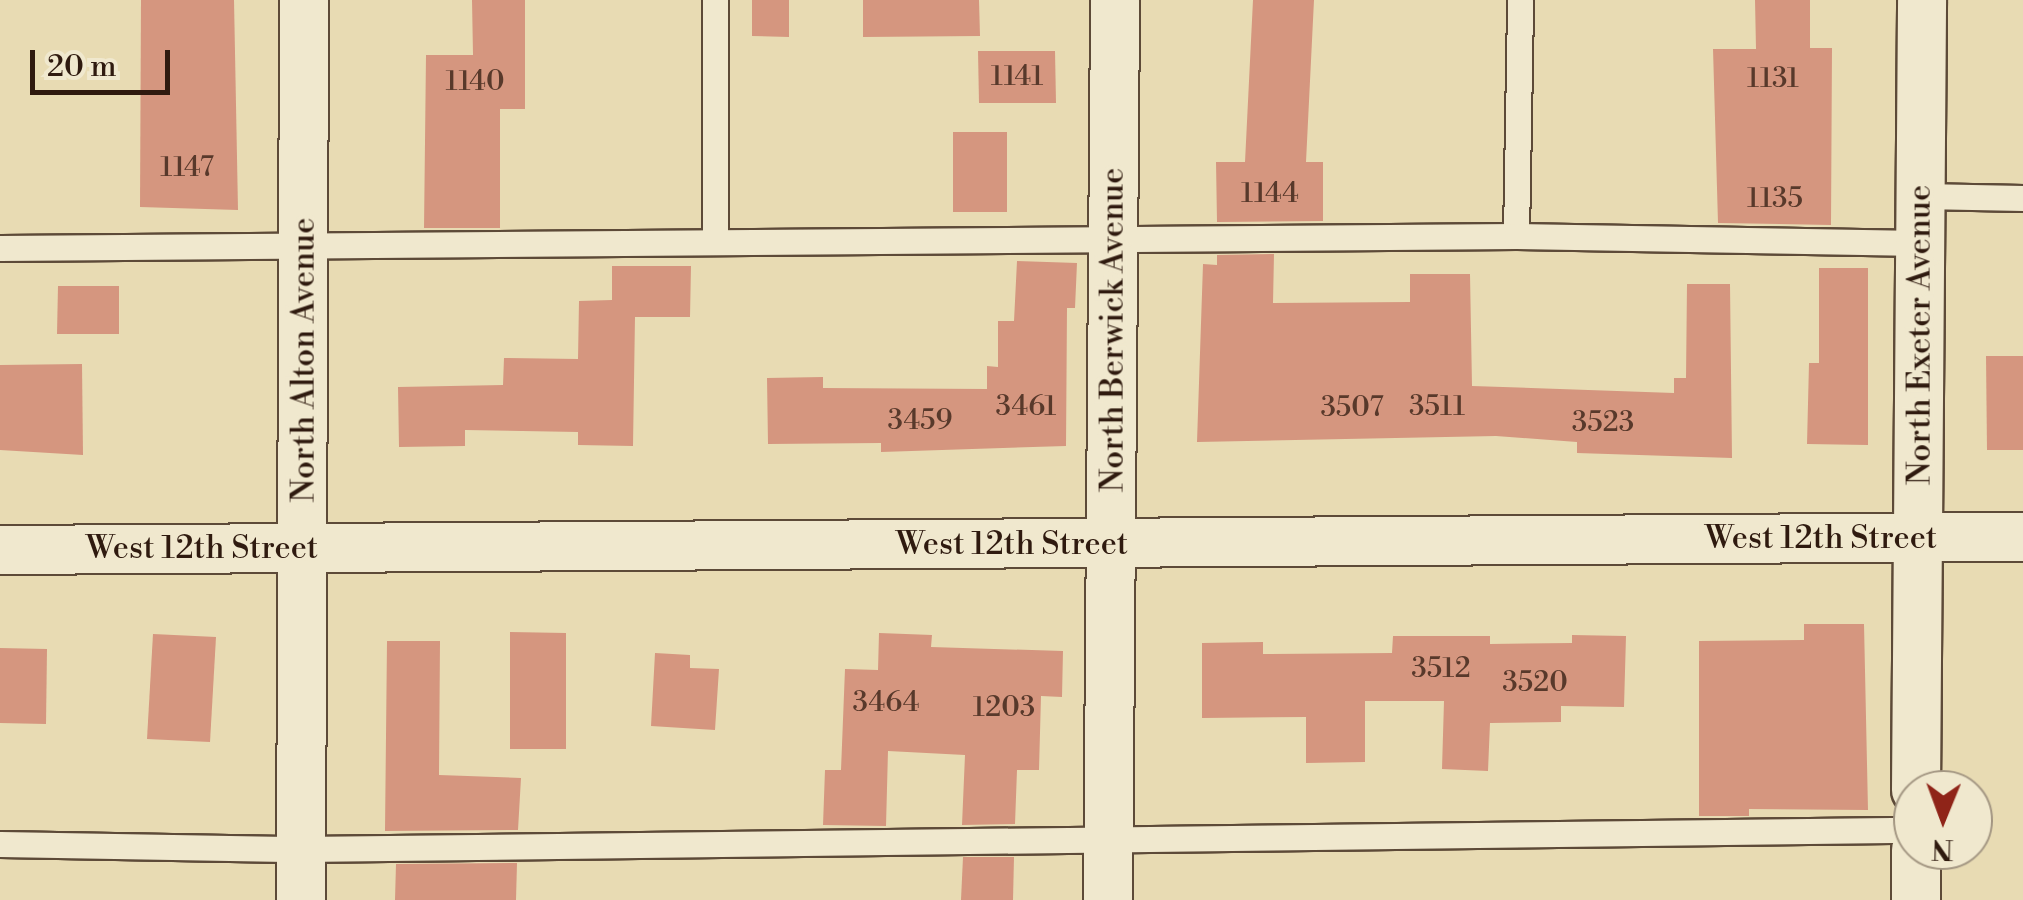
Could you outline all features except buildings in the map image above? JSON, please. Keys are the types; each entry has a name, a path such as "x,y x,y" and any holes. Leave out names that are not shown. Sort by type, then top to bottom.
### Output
{"street":[{"name":"North Alton Avenue","path":"301,900 304,0"},
{"name":"North Berwick Avenue","path":"1108,900 1115,0"},
{"name":"North Exeter Avenue","path":"1916,770 1922,0"},
{"name":"West 12th Street","path":"0,550 2023,538"},
{"path":"1916,870 1916,900"}],"lane":[{"path":"715,0 715,242"},
{"path":"1516,236 1520,0"},
{"path":"1921,196 2023,198"},
{"path":"0,248 1516,236 1920,243"},
{"path":"0,844 301,849 1893,830"}]}
